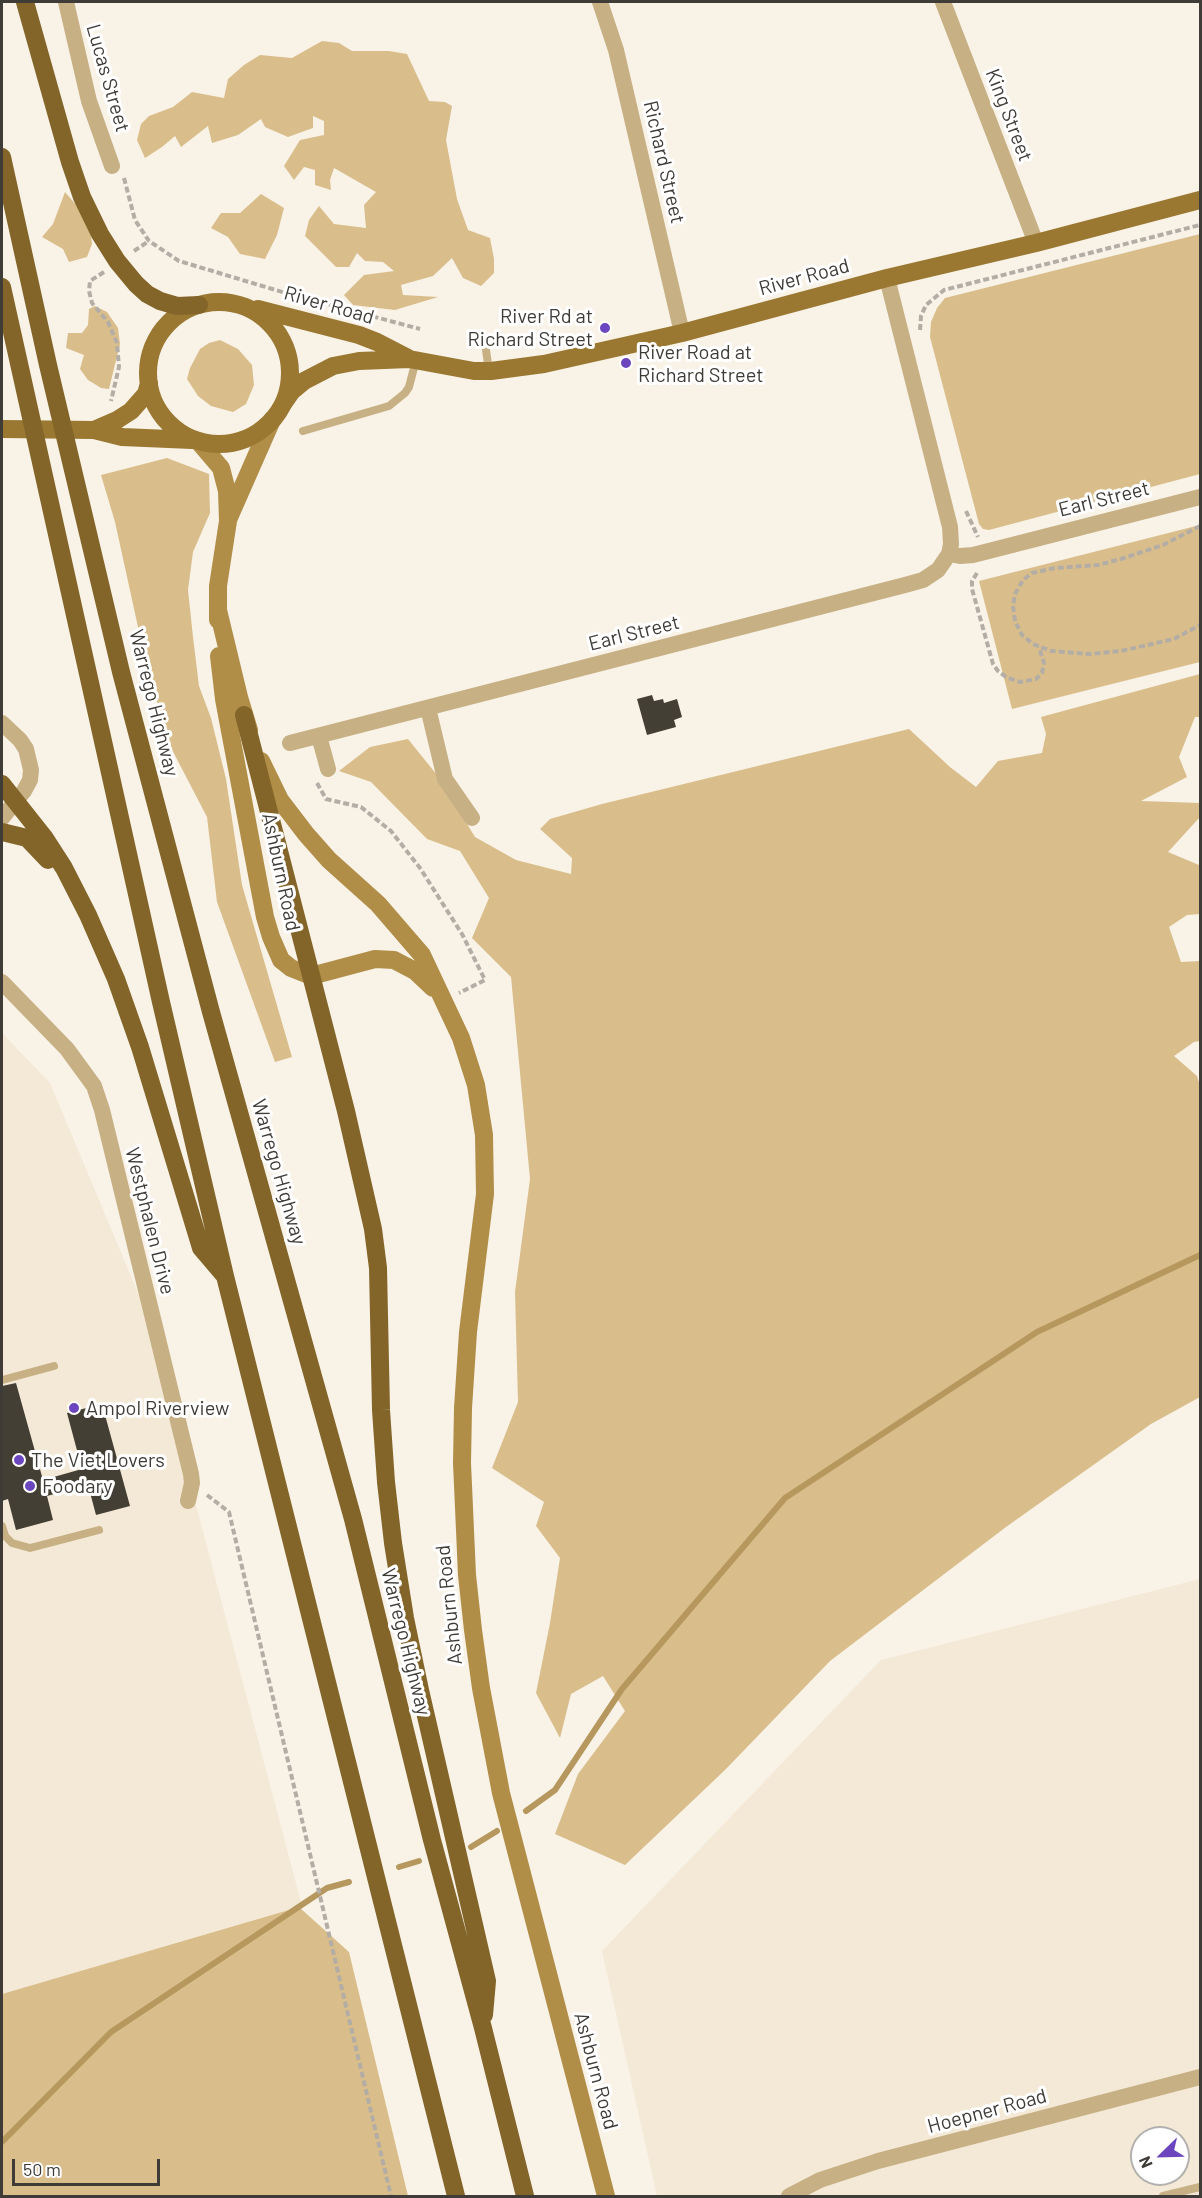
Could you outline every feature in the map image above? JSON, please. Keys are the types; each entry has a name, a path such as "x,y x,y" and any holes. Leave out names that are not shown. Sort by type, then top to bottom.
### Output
{"highway":[{"path":"25,2 70,162 82,197 99,234 135,284 147,294 177,306 199,305"},
{"name":"Warrego Highway","path":"2,157 48,365 121,672 214,1023 352,1519 432,1840 483,2028 525,2196"},
{"path":"2,287 160,1002 225,1276 456,2196"},
{"path":"243,715 362,1175 373,1229 378,1268 382,1420 393,1543 420,1690 487,1981 483,2028"},
{"path":"2,784 49,844 88,915 116,979 140,1047 201,1248 225,1276"},
{"path":"2,832 20,836 37,847 88,915"}],"main road":[{"name":"River Road","path":"283,404 297,387 327,368 359,361 412,360 474,371 513,370 682,333 887,278 1036,243 1200,200"},
{"path":"2,429 94,430 122,437 225,443 244,441 258,434 283,404 290,369 285,345 277,329 265,317 249,308 222,302 199,305 178,315 162,332 152,353 146,394 130,411 117,420 94,430"},
{"name":"River Road","path":"234,303 359,335 412,360"},
{"path":"149,383 156,405 166,421 181,434 197,441"}],"street":[{"name":"Lucas Street","path":"66,2 89,101 117,169"},
{"name":"Richard Street","path":"600,2 616,50 682,333"},
{"name":"King Street","path":"944,2 1036,243"},
{"path":"887,278 950,527 949,554"},
{"name":"Ashburn Road","path":"228,521 272,420"},
{"name":"Ashburn Road","path":"197,441 214,458 223,472 227,491 228,521 218,586 218,651 224,699 268,929 281,960 291,968 311,976 375,959 394,960 407,965 419,974 444,1001"},
{"name":"Earl Street","path":"290,743 923,580 938,570 949,554 973,555 1200,496"},
{"name":"Ashburn Road","path":"218,610 243,715 261,761 280,800 319,850 378,904 419,950 444,1001 469,1061 476,1085 484,1135 485,1194 468,1332 462,1463 466,1575 481,1688 501,1793 606,2196"},
{"path":"428,708 445,779 472,818"},
{"path":"2,723 20,740 30,759 30,780 17,802 2,818"},
{"path":"319,736 328,769"},
{"name":"Westphalen Drive","path":"2,982 67,1049 94,1086 102,1110 192,1483 188,1501"},
{"name":"Hoepner Road","path":"789,2196 820,2180 878,2161 1200,2077"}],"lane":[{"path":"485,343 489,371"},
{"path":"303,431 389,406 405,393 412,360"},
{"path":"2,1380 54,1366"},
{"path":"2,1526 5,1536 12,1543 30,1548 99,1530"},
{"path":"1163,2196 1200,2187"}],"path":[{"path":"117,169 135,220 149,241 179,261 289,294 420,329"},
{"path":"923,341 920,329 921,316 926,305 944,290 1200,225"},
{"path":"134,251 149,241"},
{"path":"104,272 90,281 88,291 92,303 108,322 117,343 119,367 110,403 105,408"},
{"path":"964,501 966,512 979,539"},
{"path":"1200,526 1163,545 1121,559 1098,565 1055,568 1032,573 1023,580 1015,594 1013,606 1014,621 1022,635 1038,646 1051,651 1090,654 1121,651 1174,639 1200,625"},
{"path":"978,572 972,581 972,589 993,664 998,671 1020,682 1036,680 1042,673 1044,663 1038,646"},
{"path":"328,769 315,780 326,799 361,807 391,831 420,868 469,946 485,980 444,1001"},
{"path":"192,1483 229,1512 391,2196"}],"shaded area":[{"path":"322,41 339,43 352,51 389,51 407,54 429,101 445,102 452,106 446,140 457,199 468,230 490,238 494,259 494,273 481,286 463,278 452,258 433,276 401,285 403,295 438,297 395,310 353,305 344,295 364,275 394,271 383,262 365,261 357,253 349,267 336,267 305,236 309,220 319,206 334,224 366,228 364,205 376,192 334,168 330,180 331,190 315,185 315,170 304,167 294,180 284,166 300,140 324,135 324,121 313,116 313,128 288,137 265,127 261,119 238,135 212,143 208,126 181,147 175,136 145,158 137,140 141,124 149,116 173,107 192,92 224,98 228,79 260,55 292,58"},
{"path":"65,192 89,220 92,244 87,257 69,262 63,249 42,237 53,224"},
{"path":"261,194 284,208 277,235 265,259 240,254 228,237 211,228 221,213 240,213"},
{"path":"1200,234 1200,474 989,530 983,529 979,524 930,337 931,322 937,308 945,298"},
{"path":"95,306 107,312 118,328 120,344 109,389 101,388 88,380 80,369 84,355 66,348 68,333 82,333 88,325 89,309"},
{"path":"220,340 238,349 252,365 254,385 246,404 233,412 211,406 198,396 187,379 200,349"},
{"path":"167,458 209,474 210,513 193,552 188,590 193,637 199,686 211,718 226,779 242,885 292,1057 275,1062 217,902 207,817 168,742 145,659 115,522 101,475"},
{"path":"1200,525 1200,662 1012,709 979,581"},
{"path":"1200,674 1200,717 1195,717 1179,757 1187,777 1141,801 1200,803 1200,817 1168,852 1199,865 1200,871 1200,914 1187,915 1169,927 1181,962 1200,961 1200,1041 1194,1042 1174,1056 1197,1076 1200,1086 1200,1397 1151,1424 1006,1527 830,1661 726,1769 625,1865 555,1834 578,1774 625,1711 603,1676 571,1694 560,1738 536,1693 560,1558 536,1526 544,1502 492,1468 518,1402 515,1292 530,1179 511,977 472,938 489,898 460,851 427,839 371,782 339,771 370,747 408,739 437,775 475,837 516,860 571,874 572,858 540,829 550,819 602,804 909,729 950,767 976,787 998,761 1042,753 1046,734 1041,717"},
{"path":"2,1033 50,1083 143,1305 302,1906 2,1994"},
{"path":"1200,1579 1200,2196 657,2196 602,1951 881,1660"},
{"path":"299,1907 349,1952 408,2196 2,2196 2,1994"}],"building":[{"path":"652,695 654,701 663,699 664,703 677,699 682,717 674,720 676,727 647,735 637,699"},
{"path":"16,1383 43,1480 82,1469 67,1413 102,1404 130,1506 96,1515 88,1485 47,1496 53,1520 16,1530 8,1499 2,1501 2,1386"}],"waterway":[{"path":"526,1811 555,1790 622,1689 785,1498 1037,1332 1200,1255"},
{"path":"471,1847 497,1831"},
{"path":"399,1867 419,1861"},
{"path":"2,2142 111,2032 327,1888 349,1882"}],"place":[{"name":"River Rd at Richard Street","path":"605,328"},
{"name":"River Road at Richard Street","path":"626,363"},
{"name":"Ampol Riverview","path":"74,1408"},
{"name":"The Viet Lovers","path":"19,1460"},
{"name":"Foodary","path":"30,1486"}]}
